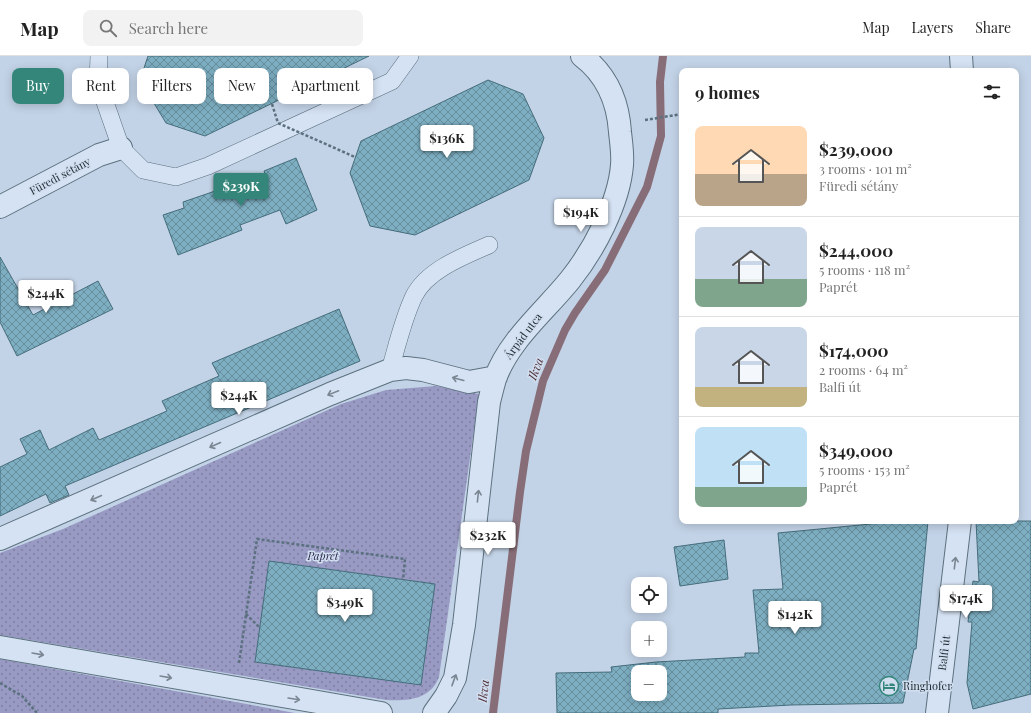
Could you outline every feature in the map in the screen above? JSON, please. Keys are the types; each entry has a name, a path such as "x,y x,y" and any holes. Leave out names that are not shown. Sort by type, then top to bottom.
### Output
{"street":[{"path":"961,56 962,68"},
{"name":"Árpád utca","path":"434,713 446,696 455,678 464,625 489,402 496,377 509,353 536,318 571,279 590,251 614,201 622,165 620,126 614,96 606,78 590,58"},
{"name":"Füredi sétány","path":"0,207 99,155 121,148"},
{"path":"0,539 330,394 390,370 406,368 423,370 469,382 496,377"},
{"name":"Balfi út","path":"938,713 960,524"},
{"path":"0,648 381,713"}],"lane":[{"path":"99,56 98,82 121,148 143,170 176,177 208,166 392,81 410,56"},
{"path":"390,370 414,295 426,281 441,269 489,245"}],"path":[{"path":"272,104 278,123 355,157"},
{"path":"641,120 679,114"},
{"path":"234,689 257,539 405,559 403,580"},
{"path":"246,614 260,628"},
{"path":"0,683 22,696 37,713"}],"green space":[{"name":"Paprét","path":"436,386 479,394 439,677 435,685 424,695 410,699 386,700 0,635 0,553 63,529 341,404 386,390"},
{"path":"0,659 295,713 0,713"}],"building":[{"path":"148,56 369,56 344,68 277,68 277,101 205,136 166,123 155,104 206,104 206,68 144,68"},
{"path":"488,80 523,94 544,138 529,180 415,235 370,226 350,173 361,141"},
{"path":"296,158 317,210 286,224 280,210 240,225 242,230 178,255 163,215 184,208 183,202 265,174 264,171"},
{"path":"0,257 33,315 98,281 113,309 17,356 0,322"},
{"path":"339,309 360,361 65,486 69,495 50,503 46,494 0,516 0,467 27,454 20,439 40,430 49,450 93,428 99,440 167,411 162,401 219,376 212,363"},
{"path":"1019,521 1031,521 1031,694 973,709 967,683 972,622 968,622 973,581 979,582 976,524 1019,524"},
{"path":"871,524 928,524 916,649 914,649 903,703 791,705 718,709 718,713 557,713 556,673 612,672 611,667 656,662 745,657 745,653 759,653 753,590 783,589 778,533"},
{"path":"724,540 728,579 680,586 674,547"},
{"path":"269,561 435,584 421,685 255,662"}],"waterway":[{"name":"Ikva","path":"493,713 526,451 543,381 565,330 605,270 647,187 661,136 660,82 663,56"}],"place":[{"name":"Ringhofer","path":"889,686"}]}
